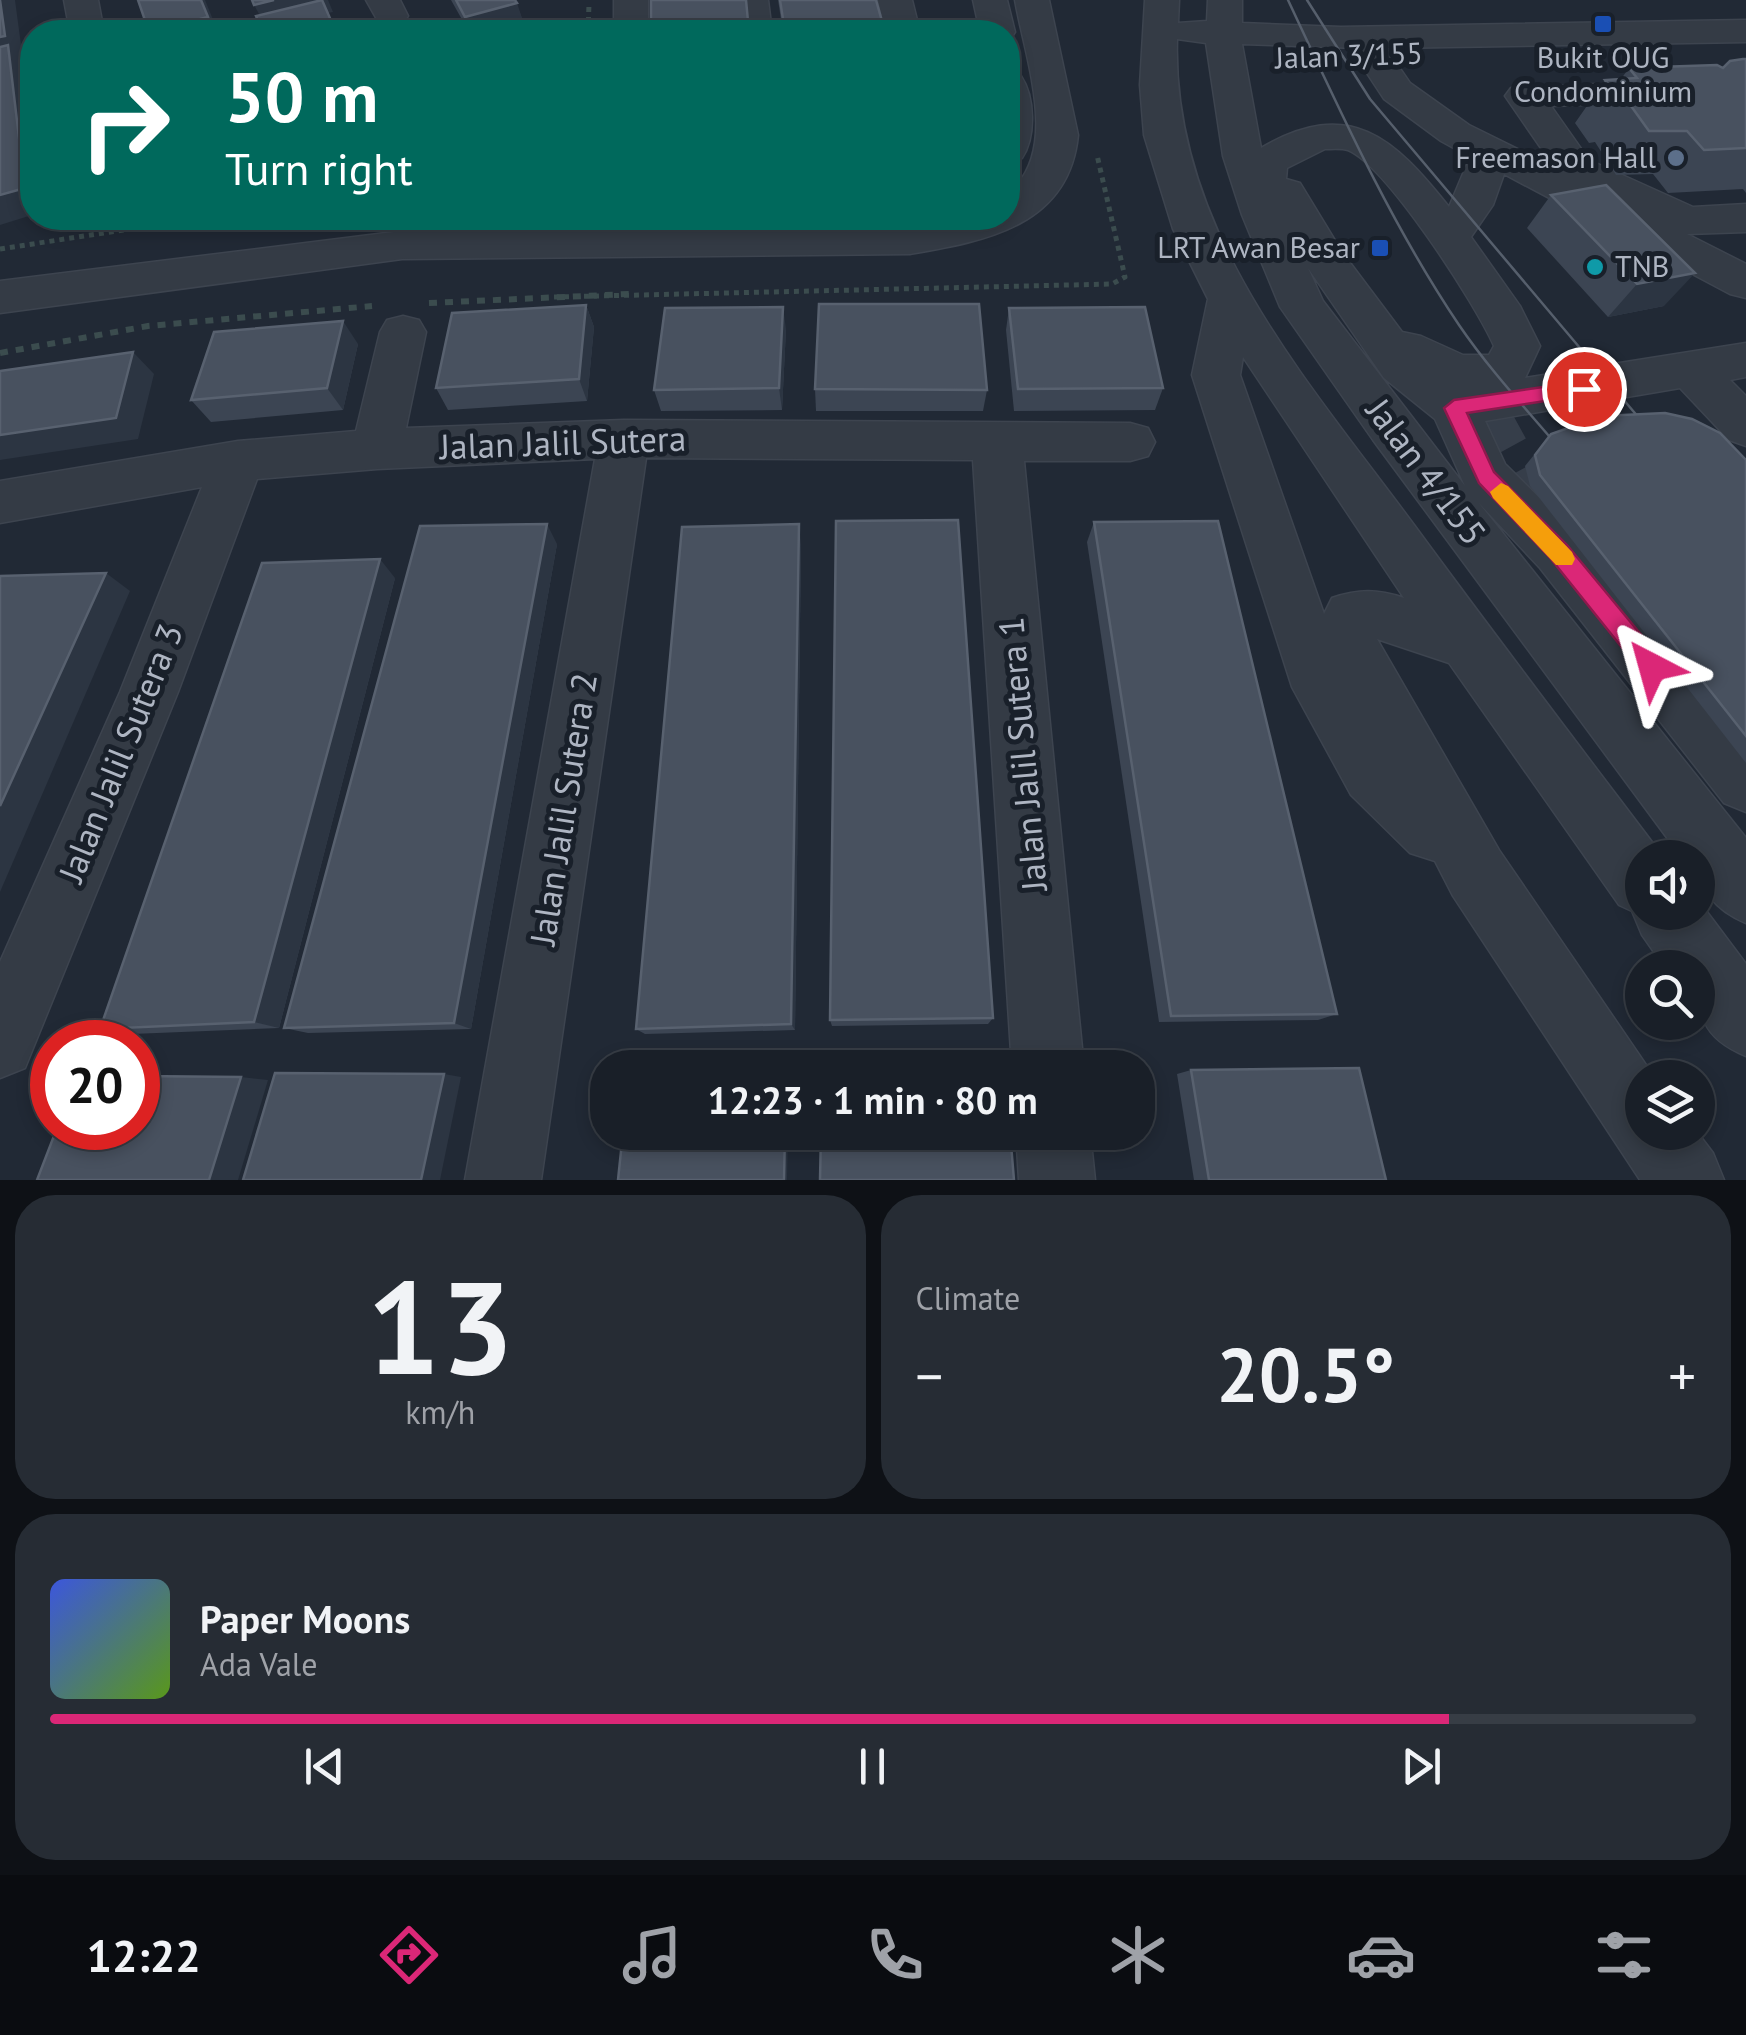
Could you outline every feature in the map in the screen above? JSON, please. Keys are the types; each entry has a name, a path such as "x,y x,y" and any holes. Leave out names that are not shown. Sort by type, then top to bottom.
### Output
{"street":[{"path":"1020,204 1040,188 1057,156 1058,135 1032,0"},
{"path":"1319,0 1397,91 1454,133 1746,283"},
{"path":"1604,0 1648,22"},
{"name":"Jalan 3/155","path":"1159,27 1357,47 1482,51 1539,37 1648,22 1746,31"},
{"name":"Jalan 4/155","path":"1159,27 1164,135 1194,228 1228,302 1466,644 1625,859"},
{"path":"1224,31 1257,143 1299,190 1326,262 1401,366 1466,407 1746,360"},
{"path":"1746,88 1524,96 1575,170 1688,220 1746,218"},
{"path":"1257,143 1293,120 1327,113 1454,133"},
{"path":"1257,143 1360,141 1392,164 1504,317 1517,346 1504,373 1457,373 1379,335"},
{"name":"Jalan 4/155","path":"1257,143 1263,215 1303,308 1746,890"},
{"path":"1448,239 1472,205 1492,152"},
{"path":"0,264 253,230"},
{"path":"523,243 560,230"},
{"path":"653,230 677,241"},
{"path":"0,297 402,245 910,240 969,230"},
{"path":"1228,302 1216,375 1320,687 1373,774 1476,873"},
{"path":"377,449 403,332"},
{"path":"1692,371 1746,427"},
{"path":"1466,407 1486,477 1559,552 1746,782"},
{"name":"Jalan Jalil Sutera","path":"0,502 238,461 377,449 624,439 1130,442"},
{"name":"Jalan Jalil Sutera 2","path":"503,1180 624,439"},
{"name":"Jalan Jalil Sutera 1","path":"997,441 1047,1050"},
{"name":"Jalan Jalil Sutera 3","path":"0,1043 148,692 238,461"},
{"path":"1466,644 1383,615 1352,615 1348,640 1476,873 1625,1096"},
{"path":"1678,930 1746,1022"},
{"path":"1055,1150 1057,1180"},
{"path":"1664,1150 1686,1180"}],"path":[{"path":"0,249 123,230"}],"building":[{"path":"0,0 5,36 0,37"},
{"path":"138,0 201,0 208,17 196,20 145,20"},
{"path":"322,0 331,20 258,20 256,16"},
{"path":"456,0 515,0 517,3 465,17"},
{"path":"651,0 746,0 748,20 651,20"},
{"path":"780,0 876,0 882,20 783,20"},
{"path":"8,45 20,146 20,189 0,195 0,47"},
{"path":"1746,59 1746,148 1704,150 1687,131 1649,131 1626,99 1620,99 1605,80 1637,78 1629,68 1723,68 1730,61"},
{"path":"1606,185 1695,273 1637,284 1551,195"},
{"path":"819,304 979,304 987,390 815,389"},
{"path":"586,305 579,379 436,388 452,313"},
{"path":"783,307 779,388 654,390 665,308"},
{"path":"1145,307 1163,388 1018,389 1009,308"},
{"path":"343,321 327,388 191,400 214,332"},
{"path":"133,352 116,418 0,435 0,371"},
{"path":"1665,413 1692,419 1720,433 1746,460 1746,736 1540,475 1535,455 1551,434 1602,416"},
{"path":"958,520 993,1018 830,1020 836,521"},
{"path":"1218,521 1337,1014 1171,1016 1094,522"},
{"path":"547,524 454,1023 284,1028 420,526"},
{"path":"799,524 791,1024 636,1029 682,527"},
{"path":"380,559 254,1022 160,1026 160,1020 103,1020 262,563"},
{"path":"106,573 0,806 0,576"},
{"path":"1359,1068 1386,1180 1209,1180 1191,1070"},
{"path":"275,1073 444,1074 421,1180 243,1180"},
{"path":"160,1076 241,1077 209,1180 37,1180 49,1150 160,1150"},
{"path":"621,1150 785,1150 784,1180 618,1180"},
{"path":"821,1150 1012,1150 1014,1180 820,1180"}],"tunnel":[{"path":"1479,406 1552,539"}],"tram line":[{"path":"1288,0 1368,166 1434,287 1484,359 1566,456"},
{"path":"1307,0 1370,99 1655,437"}],"slow traffic":[{"path":"1501,492 1564,559"}],"place":[{"name":"Bukit OUG Condominium","path":"1603,24"},
{"name":"Freemason Hall","path":"1676,158"},
{"name":"LRT Awan Besar","path":"1380,248"},
{"name":"TNB","path":"1595,267"}],"route":[{"path":"1584,389 1454,408 1486,477 1559,552 1652,667"}]}
